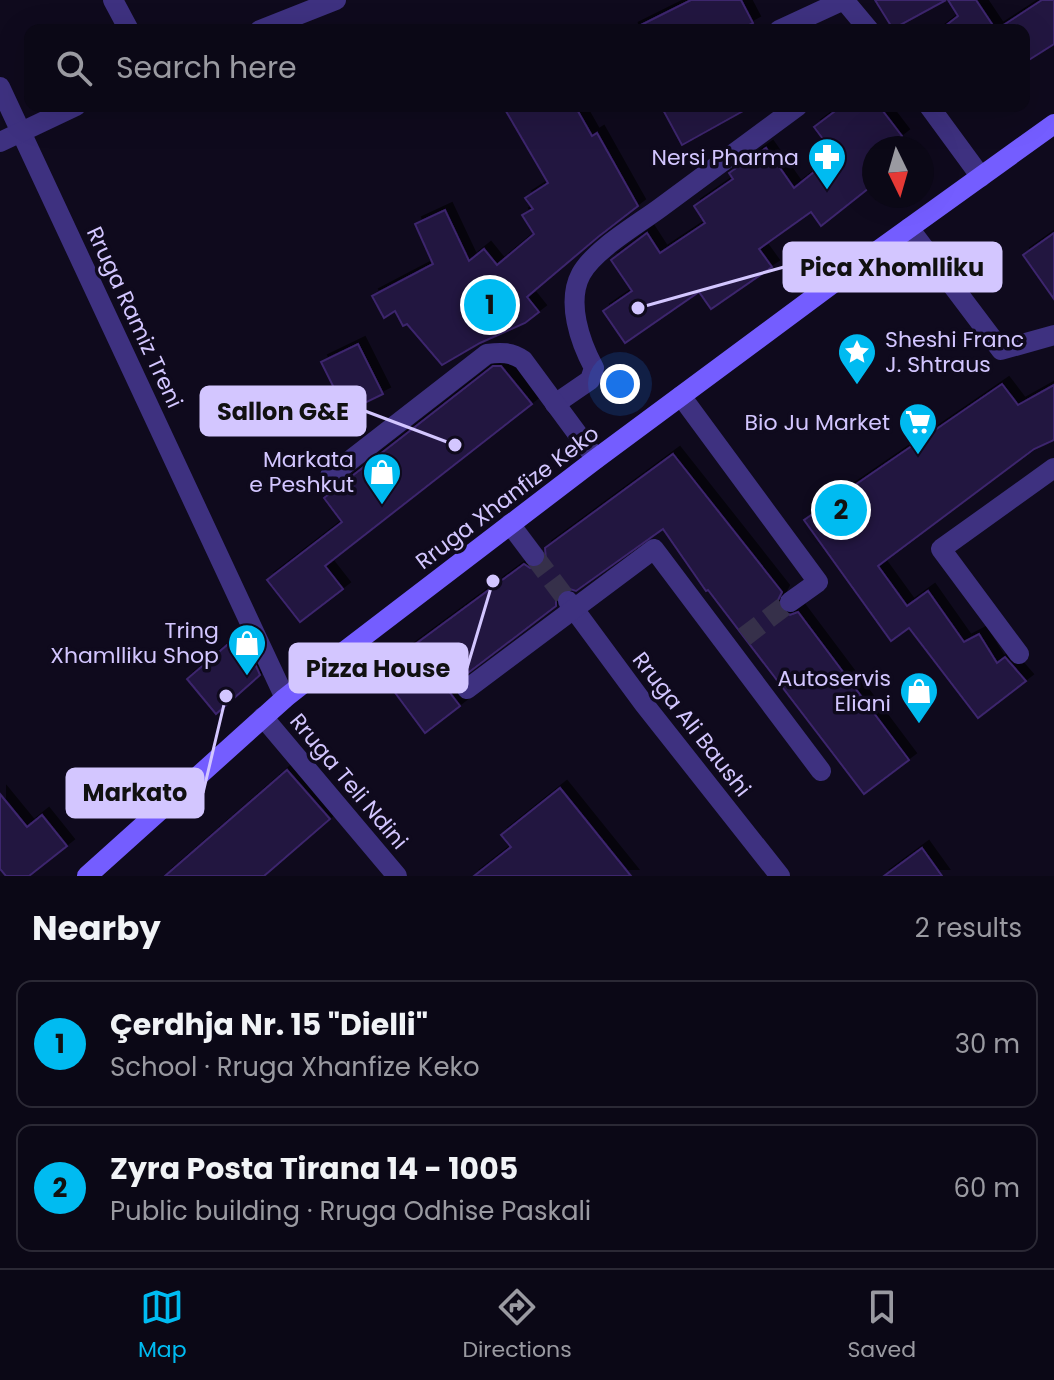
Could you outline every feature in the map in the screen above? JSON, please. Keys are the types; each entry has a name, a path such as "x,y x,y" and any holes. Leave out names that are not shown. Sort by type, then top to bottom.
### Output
{"main road":[{"name":"Rruga Xhanfize Keko","path":"87,876 285,698 596,459 1054,124"}],"street":[{"path":"113,0 126,24"},
{"path":"275,24 336,0"},
{"path":"792,24 844,0 864,24"},
{"name":"Rruga Ramiz Treni","path":"0,87 285,698"},
{"path":"0,142 63,112"},
{"path":"555,404 590,380 594,368 586,353 574,304 581,273 593,260 790,112"},
{"path":"933,112 981,177"},
{"path":"909,228 1001,350 1054,335"},
{"path":"330,476 487,354 499,352 513,354 523,360 596,459"},
{"path":"681,396 818,582 790,602"},
{"path":"1019,654 941,549 1054,468"},
{"path":"510,524 534,556"},
{"path":"467,689 570,605 654,549 737,643 821,771"},
{"name":"Rruga Ali Baushi","path":"570,605 780,876"},
{"name":"Rruga Teli Ndini","path":"263,717 397,876"}],"building":[{"path":"691,0 741,0 753,23 751,24 643,24"},
{"path":"875,0 946,0 902,24 890,24"},
{"path":"948,0 976,0 992,24 948,24 958,16"},
{"path":"1042,0 1054,0 1054,44 1030,59 1030,24 1005,24"},
{"path":"507,112 578,112 592,136 597,133 638,206 527,297 539,312 525,323 480,343 442,365 407,324 403,326 395,311 384,318 372,296 433,264 415,224 445,210 469,261 484,249 497,265 534,234 522,215 533,209 525,198 548,183"},
{"path":"664,112 741,112 682,145"},
{"path":"834,112 884,112 902,136 862,136 862,194 821,226 811,212 759,249 772,267 711,309 699,292 625,343 603,311 632,291 611,260 647,233 660,253 705,223 694,206 733,179 729,173 766,148 794,188 835,155 814,127"},
{"path":"1054,233 1054,299 1023,255"},
{"path":"358,344 383,394 346,412 321,362"},
{"path":"493,366 501,366 532,404 325,566 343,589 300,622 267,580 342,522 324,498"},
{"path":"1002,384 1018,405 1054,385 1054,440 1034,449 878,566 907,606 928,591 964,642 979,634 997,663 1005,657 1026,681 978,718 909,628 891,641 804,520"},
{"path":"673,454 782,592 777,602 780,610 790,615 798,612 909,760 864,794 706,591 663,529 576,591 567,588 560,591 556,606 447,689 460,706 425,733 379,671 524,564 530,568 541,567 546,560 545,548"},
{"path":"233,640 260,675 216,714 187,679"},
{"path":"287,770 330,819 264,876 165,876"},
{"path":"560,788 631,876 474,876 511,847 501,835"},
{"path":"0,794 27,827 42,815 67,846 29,876 6,876 0,869"},
{"path":"922,848 942,876 884,876"}],"tunnel":[{"path":"534,556 567,600"},
{"path":"744,637 790,602"}],"place":[{"name":"Nersi Pharma","path":"827,191"},
{"name":"Çerdhja Nr. 15 \"Dielli\"","path":"490,305"},
{"name":"Pica Xhomlliku","path":"638,308"},
{"name":"Sheshi Franc J. Shtraus","path":"857,386"},
{"name":"Sallon G&E","path":"455,445"},
{"name":"Bio Ju Market","path":"918,456"},
{"name":"Markata e Peshkut","path":"382,506"},
{"name":"Zyra Posta Tirana 14 - 1005","path":"841,510"},
{"name":"Pizza House","path":"493,581"},
{"name":"Tring Xhamlliku Shop","path":"247,677"},
{"name":"Markato","path":"226,696"},
{"name":"Autoservis Eliani","path":"919,725"}]}
